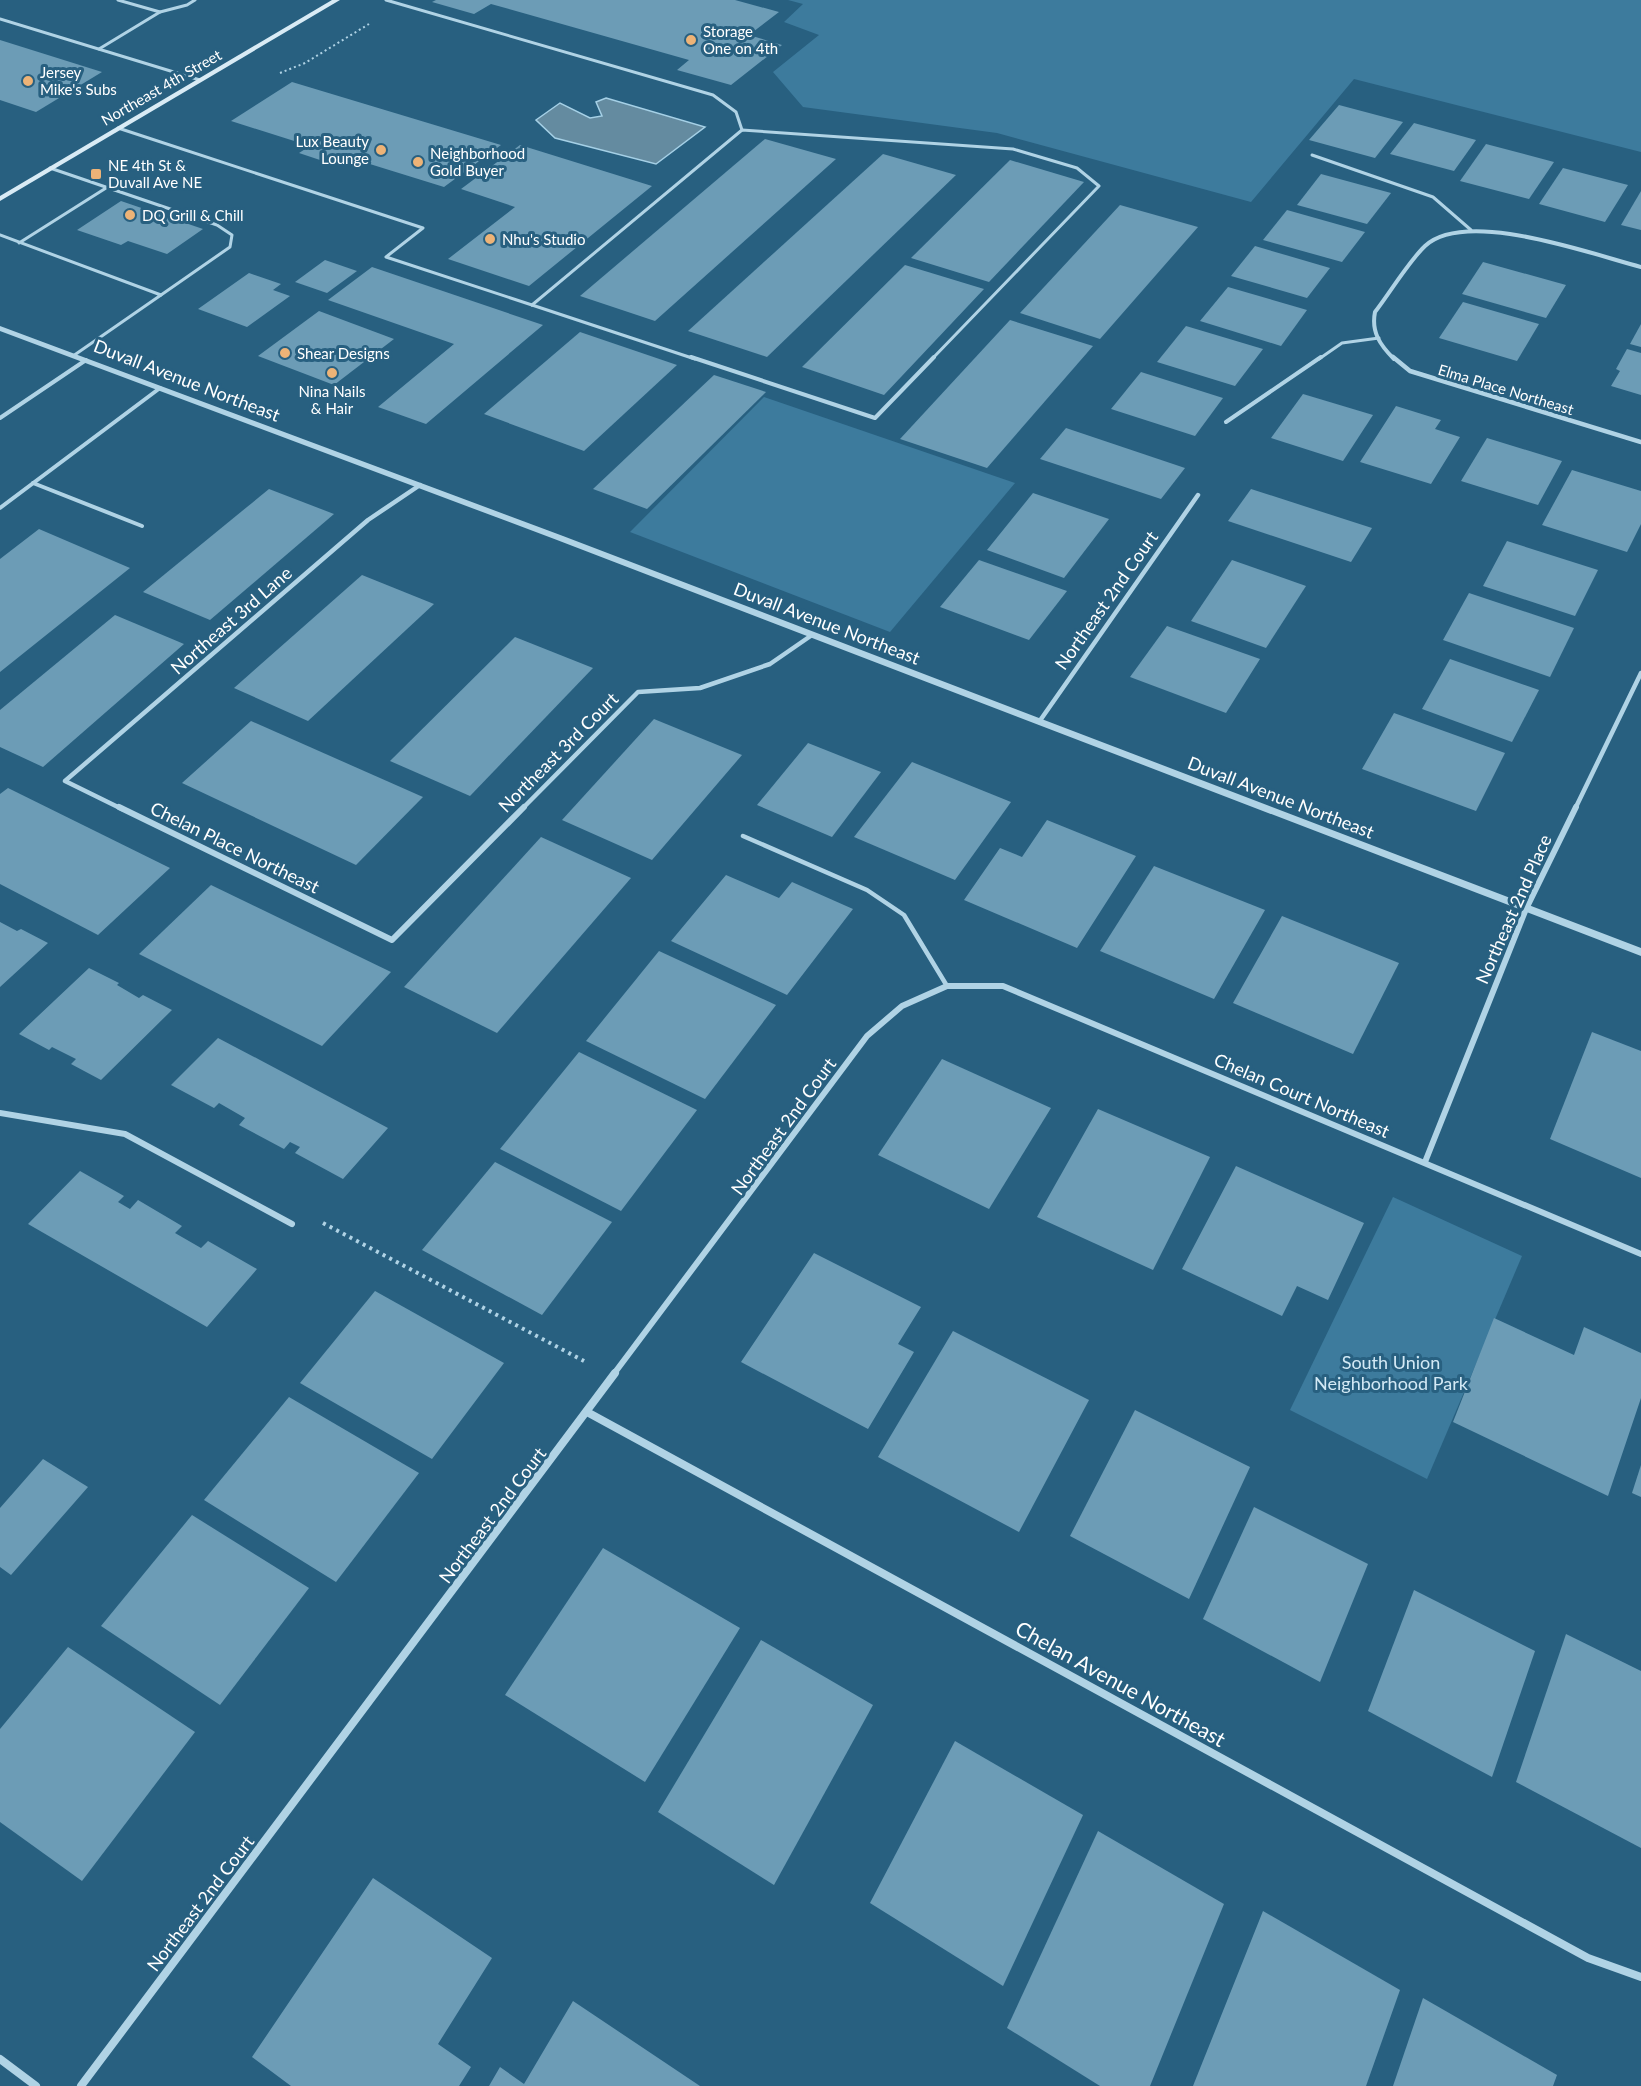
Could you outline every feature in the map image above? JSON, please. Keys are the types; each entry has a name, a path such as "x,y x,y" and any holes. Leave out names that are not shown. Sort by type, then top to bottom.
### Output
{"main road":[{"name":"Northeast 4th Street","path":"0,198 337,0"}],"street":[{"path":"1379,338 1372,320 1375,312 1425,246 1446,233 1471,230 1505,232 1641,267"},
{"name":"Duvall Avenue Northeast","path":"0,328 420,485 1641,952"},
{"name":"Elma Place Northeast","path":"1379,338 1383,350 1410,371 1641,442"},
{"name":"Northeast 3rd Lane","path":"65,781 368,520 420,485"},
{"name":"Northeast 2nd Court","path":"1039,722 1198,495"},
{"name":"Northeast 3rd Court","path":"392,940 638,692 700,688 770,664 812,635"},
{"name":"Northeast 2nd Place","path":"1425,1162 1526,909 1641,673"},
{"name":"Chelan Place Northeast","path":"65,781 392,940"},
{"name":"Northeast 2nd Court","path":"81,2086 614,1377 867,1036 902,1006 947,986"},
{"name":"Chelan Court Northeast","path":"947,986 1003,986 1641,1254"},
{"path":"0,1113 126,1134 292,1224"},
{"name":"Chelan Avenue Northeast","path":"587,1412 1588,1958 1641,1977"},
{"path":"0,2059 36,2086"}],"lane":[{"path":"118,0 160,12"},
{"path":"99,49 160,12 187,5 195,0"},
{"path":"386,0 713,95 736,112 742,130"},
{"path":"0,19 200,80"},
{"path":"118,128 423,228 386,257 875,418 1099,186 1077,168 1013,149 742,130 532,305"},
{"path":"1312,155 1433,197 1471,230"},
{"path":"50,168 217,225 232,235 230,247 73,356"},
{"path":"19,243 106,188"},
{"path":"0,235 161,295"},
{"path":"1226,422 1342,343 1379,338"},
{"path":"0,418 86,360"},
{"path":"0,508 160,388"},
{"path":"33,483 142,526"},
{"path":"743,836 867,890 904,915 947,986"}],"path":[{"path":"280,73 305,63 372,22"},
{"path":"292,1224 316,1197 321,1222 614,1377"}],"green space":[{"path":"788,0 1641,0 1641,152 1354,79 1251,202 997,133 803,107 773,72 819,35 784,22 803,4"},
{"path":"764,397 1015,483 890,632 630,532"},
{"name":"South Union Neighborhood Park","path":"1393,1197 1522,1256 1427,1479 1290,1410"}],"shaded area":[{"path":"606,98 705,127 656,164 555,138 536,120 560,103 590,118 602,116 596,102"}],"building":[{"name":"Storage One on 4th","path":"436,0 735,0 779,12 749,35 782,45 731,85 677,70 689,60 491,4 474,14 432,2"},
{"path":"0,40 102,72 36,112 0,100"},
{"path":"292,82 501,145 444,187 344,156 332,164 299,153 310,146 231,121"},
{"path":"1339,105 1403,122 1375,158 1309,140"},
{"path":"1414,123 1476,140 1454,171 1390,154"},
{"path":"765,139 836,159 655,321 580,296"},
{"path":"1486,144 1554,162 1529,199 1460,181"},
{"path":"520,145 652,186 529,286 448,259 515,207 461,189"},
{"path":"883,154 956,175 767,357 688,331"},
{"path":"1010,160 1084,182 989,282 911,258"},
{"path":"1563,168 1628,185 1605,222 1539,204"},
{"path":"1321,174 1391,193 1367,224 1297,205"},
{"path":"1641,191 1641,230 1621,225"},
{"name":"DQ Grill & Chill","path":"121,201 203,229 167,254 128,241 121,245 77,230"},
{"path":"1120,205 1198,227 1100,339 1020,313"},
{"path":"1287,210 1365,232 1342,262 1263,240"},
{"path":"1255,246 1330,268 1307,298 1231,276"},
{"path":"325,260 357,271 327,293 295,282"},
{"path":"1483,262 1566,285 1546,318 1462,294"},
{"path":"905,265 984,289 884,395 802,367"},
{"path":"372,267 543,325 426,424 378,407 454,344 328,300"},
{"path":"249,273 281,284 273,290 290,296 247,327 198,309"},
{"path":"1228,287 1307,310 1281,346 1200,321"},
{"path":"1463,302 1539,324 1517,361 1439,338"},
{"path":"319,311 394,339 334,385 258,356"},
{"path":"1010,320 1093,346 987,468 900,439"},
{"path":"1641,324 1641,347 1630,344"},
{"path":"1186,326 1263,349 1235,386 1157,362"},
{"path":"580,332 677,365 584,451 484,414"},
{"path":"1627,349 1641,353 1641,395 1611,386 1620,371 1616,369"},
{"path":"1141,372 1223,398 1195,436 1111,409"},
{"path":"714,375 766,392 647,509 593,489"},
{"path":"1303,394 1373,415 1343,461 1271,438"},
{"path":"1396,406 1441,420 1435,429 1460,437 1431,484 1360,462"},
{"path":"1066,428 1185,468 1161,499 1040,459"},
{"path":"1487,438 1562,461 1538,505 1461,481"},
{"path":"1572,470 1641,491 1641,524 1627,552 1542,525"},
{"path":"269,489 334,514 210,620 143,592"},
{"path":"1251,489 1372,528 1351,562 1228,521"},
{"path":"1033,493 1109,519 1064,578 987,550"},
{"path":"39,529 130,568 0,672 0,559"},
{"path":"1507,541 1598,570 1575,616 1483,586"},
{"path":"979,560 1067,591 1029,640 940,607"},
{"path":"1232,560 1306,586 1266,648 1191,621"},
{"path":"362,575 434,604 308,721 234,688"},
{"path":"1469,593 1574,628 1550,677 1443,640"},
{"path":"115,615 184,644 43,767 0,747 0,710"},
{"path":"1167,626 1260,659 1226,713 1130,677"},
{"path":"515,637 593,668 470,796 390,761"},
{"path":"1450,659 1539,690 1512,742 1422,709"},
{"path":"1394,713 1505,753 1476,811 1362,769"},
{"path":"654,719 742,755 652,860 562,820"},
{"path":"251,721 423,797 356,865 182,783"},
{"path":"808,743 881,772 832,837 757,805"},
{"path":"912,762 1011,802 955,880 854,837"},
{"path":"8,788 170,868 98,935 0,884 0,794"},
{"path":"1047,820 1136,856 1077,948 964,900 1000,848 1022,857"},
{"path":"541,837 631,878 497,1033 404,987"},
{"path":"1154,866 1265,910 1214,999 1100,951"},
{"path":"726,875 779,898 792,882 853,909 787,995 671,941"},
{"path":"211,885 391,972 322,1046 139,954"},
{"path":"1282,916 1399,963 1353,1054 1233,1003"},
{"path":"0,922 17,931 21,929 48,943 0,987"},
{"path":"659,951 776,1005 705,1099 586,1041"},
{"path":"89,968 119,983 117,985 139,998 143,995 172,1010 101,1080 71,1064 76,1059 52,1047 49,1050 19,1034"},
{"path":"1592,1032 1641,1051 1641,1178 1550,1139"},
{"path":"218,1038 388,1128 343,1179 295,1153 300,1147 290,1142 284,1149 239,1125 245,1118 219,1103 214,1108 171,1085"},
{"path":"579,1052 697,1110 621,1211 500,1149"},
{"path":"942,1059 1051,1108 989,1209 878,1155"},
{"path":"1098,1109 1210,1157 1153,1270 1037,1217"},
{"path":"495,1162 612,1222 542,1315 422,1250"},
{"path":"1236,1166 1364,1223 1328,1300 1297,1286 1282,1316 1182,1269"},
{"path":"80,1171 124,1196 118,1202 130,1209 138,1200 182,1226 175,1233 201,1248 208,1241 257,1269 207,1327 28,1224"},
{"path":"814,1253 921,1307 898,1344 914,1352 868,1429 741,1362"},
{"path":"375,1291 504,1363 432,1459 300,1383"},
{"path":"1494,1318 1574,1355 1584,1327 1641,1353 1641,1398 1608,1496 1453,1422"},
{"path":"953,1331 1089,1400 1019,1532 878,1457"},
{"path":"289,1397 419,1473 336,1582 204,1500"},
{"path":"1135,1410 1250,1467 1189,1599 1070,1536"},
{"path":"43,1459 88,1487 11,1575 0,1567 0,1508"},
{"path":"1641,1465 1641,1497 1632,1493"},
{"path":"1254,1507 1368,1564 1320,1682 1203,1619"},
{"path":"192,1515 309,1588 220,1705 101,1626"},
{"path":"603,1548 740,1628 645,1782 505,1695"},
{"path":"1414,1590 1535,1651 1492,1777 1368,1711"},
{"path":"1566,1634 1641,1671 1641,1848 1516,1782"},
{"path":"761,1640 873,1705 774,1885 658,1812"},
{"path":"68,1647 195,1732 82,1881 0,1822 0,1729"},
{"path":"955,1741 1083,1815 1003,1986 870,1903"},
{"path":"1098,1831 1224,1904 1150,2086 1100,2086 1007,2028"},
{"path":"373,1878 492,1958 438,2044 471,2067 459,2086 291,2086 252,2057"},
{"path":"1263,1911 1400,1990 1366,2086 1193,2086"},
{"path":"1423,1998 1557,2075 1553,2086 1393,2086"},
{"path":"573,2001 700,2086 489,2086 500,2067 524,2084"}],"place":[{"name":"Storage One on 4th","path":"691,40"},
{"name":"Jersey Mike's Subs","path":"28,81"},
{"name":"Lux Beauty Lounge","path":"381,150"},
{"name":"Neighborhood Gold Buyer","path":"418,162"},
{"name":"NE 4th St & Duvall Ave NE","path":"96,174"},
{"name":"DQ Grill & Chill","path":"130,215"},
{"name":"Nhu's Studio","path":"490,239"},
{"name":"Shear Designs","path":"285,353"},
{"name":"Nina Nails & Hair","path":"332,373"}]}
